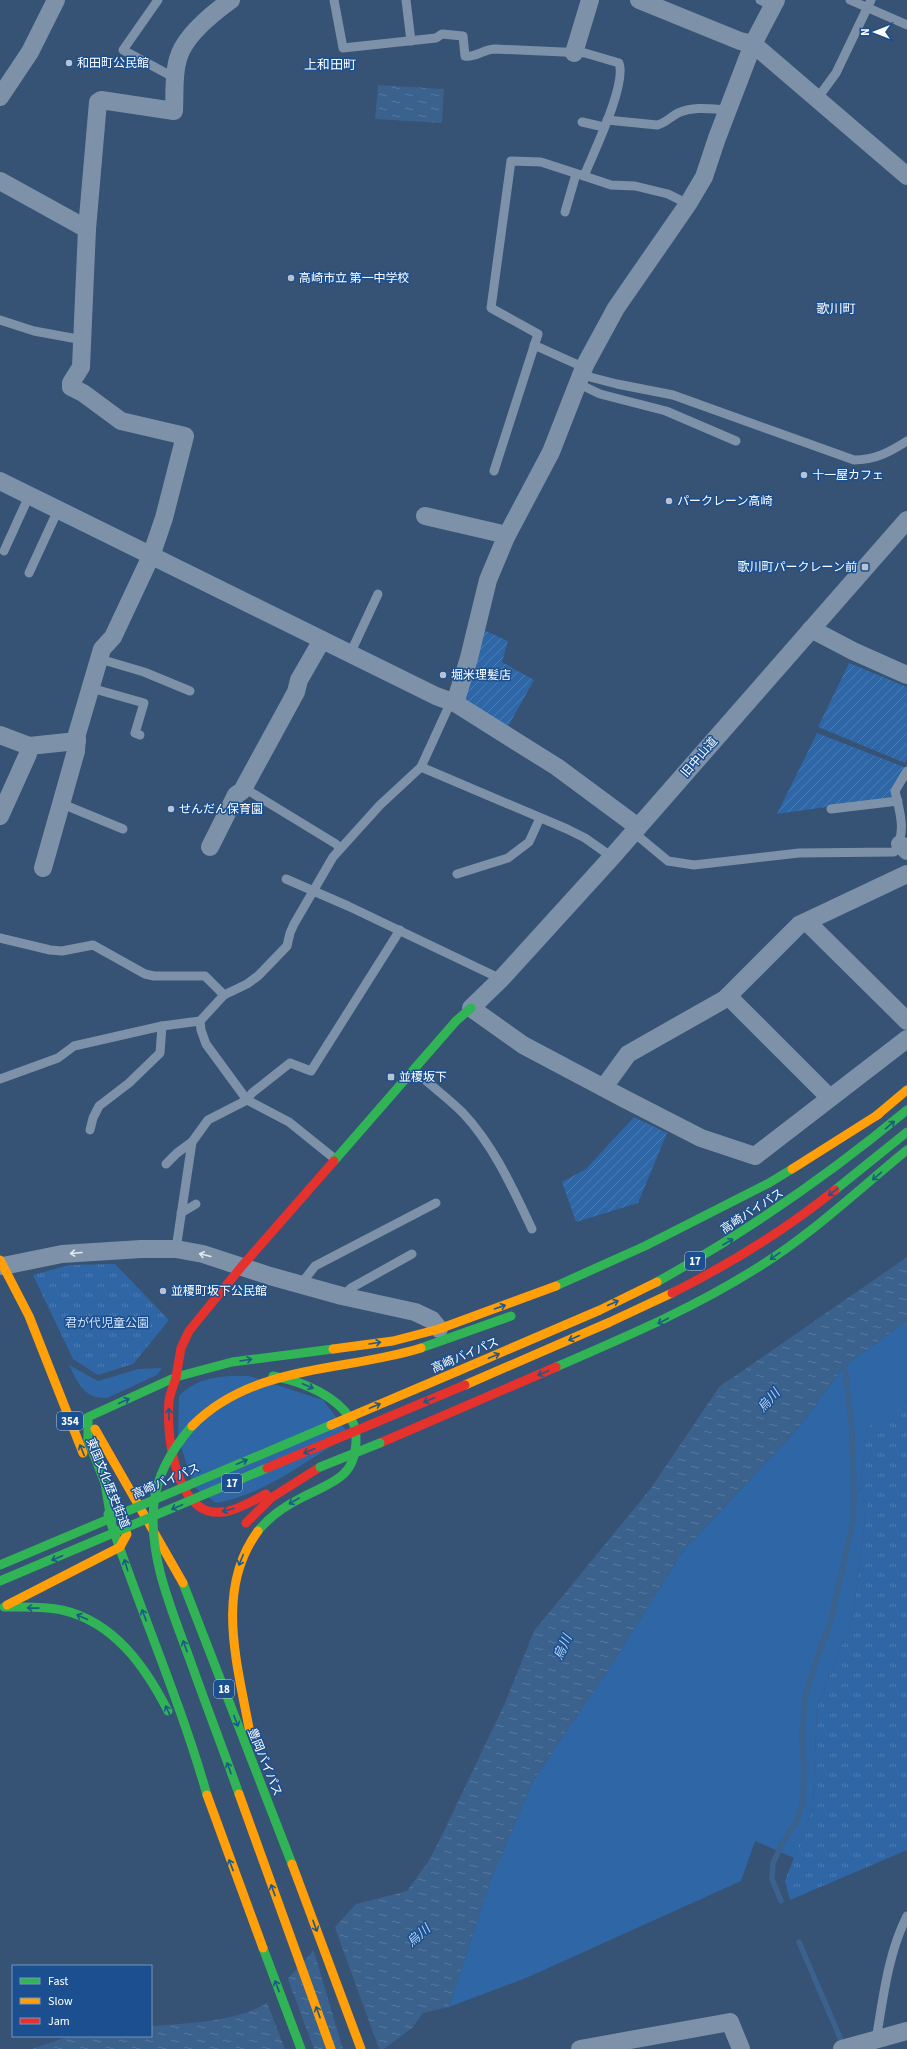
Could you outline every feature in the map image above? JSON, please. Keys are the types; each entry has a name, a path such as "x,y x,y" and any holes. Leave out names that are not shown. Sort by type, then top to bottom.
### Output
{"main road":[{"path":"471,1008 456,1022 242,1266 189,1331 181,1348 176,1377 169,1399 171,1438 180,1480 196,1504 208,1511 227,1511 290,1484 320,1467 380,1443 655,1324 708,1297 758,1268 804,1235 907,1150"},
{"path":"800,1175 879,1114 907,1090"},
{"name":"高崎バイパス","path":"0,1565 458,1371 634,1293 747,1230 865,1147 907,1110"},
{"path":"112,1526 105,1483 88,1440 86,1414 176,1377 201,1370 258,1358 393,1340 439,1328 557,1286 645,1246 769,1183 879,1114"},
{"name":"17","path":"0,1581 465,1385 621,1317 702,1278 750,1250 829,1195 907,1132"},
{"name":"東国文化歴史街道","path":"1,1265 60,1370"},
{"path":"331,2049 168,1599 156,1560 154,1502 156,1490 168,1461 188,1430 214,1406 242,1390 283,1376 404,1353 456,1338 514,1315"},
{"name":"東国文化歴史街道","path":"29,1316 120,1547"},
{"path":"201,1370 237,1371"},
{"path":"250,1735 235,1646 233,1597 239,1565 247,1547 260,1526 293,1501 333,1482 346,1472 356,1450 356,1428 347,1413 338,1404 323,1393 305,1384 264,1374"},
{"name":"東国文化歴史街道","path":"86,1414 132,1492"},
{"path":"242,1528 268,1500 290,1484"},
{"path":"2,1608 120,1547 129,1528 132,1492"},
{"name":"豊岡バイパス","path":"132,1492 176,1567 272,1810 361,2049"},
{"path":"120,1547 131,1583 194,1749 211,1811"},
{"path":"2,1608 62,1610 86,1619 116,1638 131,1652 149,1675 175,1725 211,1811 301,2049"},
{"path":"228,1669 250,1735 272,1810"}],"street":[{"path":"0,97 30,52 56,0"},
{"path":"43,868 77,741 77,734 102,650 113,636 151,556 164,518 185,436 121,421 83,393 71,387 71,383 81,367 87,229 98,102 101,100 174,111 175,78 178,58 186,42 203,22 231,0"},
{"path":"574,53 590,0"},
{"path":"645,1 740,41 753,44 907,176"},
{"path":"455,703 466,643 488,580 507,535 551,452 582,376 616,308 688,204 704,177 769,2"},
{"path":"0,181 87,229"},
{"path":"0,481 436,696 455,703 557,767 636,829"},
{"path":"425,516 507,535"},
{"name":"旧中山道","path":"471,1008 495,985 612,857 907,520"},
{"path":"811,629 853,651 907,675"},
{"path":"210,846 236,796 244,788 296,692 299,680 322,640"},
{"path":"0,736 29,746 77,741"},
{"path":"0,816 28,754 29,746"},
{"path":"604,1087 628,1054 728,996 799,925 906,877"},
{"path":"807,922 907,1021"},
{"path":"728,996 830,1098"},
{"path":"471,1008 523,1045 701,1138 755,1156 907,1039"},
{"path":"1,1265 62,1254 141,1249 176,1249 203,1254 342,1296 415,1312 432,1320 439,1328"},
{"path":"580,2049 730,2022 741,2049"},
{"path":"859,2045 907,2031"}],"lane":[{"path":"158,0 123,50 175,78"},
{"path":"334,0 344,48 436,38 442,34 463,36 465,56 487,49 597,55 619,63 621,77 606,123 580,175 565,212"},
{"path":"406,0 411,41"},
{"path":"850,0 869,4 907,25"},
{"path":"816,99 836,73 869,4"},
{"path":"582,122 657,125 663,124 682,111 694,109 728,110"},
{"path":"494,471 538,334 491,308 510,162 541,162 611,185 635,186 668,194 688,204"},
{"path":"0,320 34,331 83,340"},
{"path":"534,345 582,376 600,394 666,411 736,441"},
{"path":"582,376 673,395 854,460 873,459 891,451 907,441"},
{"path":"4,552 30,496"},
{"path":"29,573 58,510"},
{"path":"350,654 378,594"},
{"path":"100,659 144,672 190,691"},
{"path":"91,688 144,703 135,733 140,735"},
{"path":"0,1079 58,1058 74,1046 162,1026 200,1021 224,995 247,984 258,976 287,946 290,933 312,891 340,849 380,805 421,767 448,708 455,703"},
{"path":"421,767 585,838 612,857"},
{"path":"636,829 668,861 694,865 799,853 894,852 903,847 902,821 895,791 907,771"},
{"path":"244,788 336,844 340,849"},
{"path":"831,809 898,801"},
{"path":"60,803 123,829"},
{"path":"457,874 508,858 529,842 540,818"},
{"path":"286,879 400,930 495,985"},
{"path":"166,1164 177,1153 192,1142 208,1120 247,1100 252,1093 290,1063 312,1071 353,1002 400,930"},
{"path":"0,938 50,950 62,951 93,945 145,974 154,976 205,976 224,995"},
{"path":"200,1021 201,1030 206,1044 247,1100 289,1122 336,1160"},
{"path":"90,1130 93,1118 99,1106 129,1083 160,1053 162,1026"},
{"path":"414,1070 462,1113 471,1124 504,1173 532,1229"},
{"path":"176,1249 192,1142"},
{"path":"301,1284 315,1266 436,1203"},
{"path":"181,1212 196,1204"},
{"path":"342,1296 351,1288 412,1254"},
{"path":"859,2045 887,1978 907,1916"}],"green space":[{"path":"479,628 508,641 502,662 534,680 506,730 459,701"},
{"path":"849,663 907,687 907,759 905,763 818,727"},
{"path":"817,733 904,767 891,798 777,814"},
{"path":"634,1117 667,1133 638,1203 576,1222 562,1182 586,1169"},
{"name":"君が代児童公園","path":"115,1264 169,1320 133,1364 98,1375 73,1359 33,1275 69,1265"},
{"path":"907,1321 907,1401 867,1429 859,1494 867,1502 853,1617 817,1707 813,1808 794,1858 755,1841 741,1881 526,1978 449,2007 490,1882 533,1781 612,1664 683,1551 799,1427 845,1365"},
{"path":"69,1365 98,1381 138,1369 162,1368 157,1375 107,1398 99,1398 87,1393 83,1389"},
{"path":"249,1376 323,1400 349,1434 269,1485 234,1499 216,1503 194,1487 178,1437 179,1396 197,1383 217,1377"},
{"path":"907,1401 907,1850 790,1900 785,1881 813,1808 817,1707 853,1617 867,1502 859,1494 867,1428"}],"water":[{"path":"378,85 444,89 442,123 375,119"},
{"name":"烏川","path":"907,1257 907,1321 845,1365 799,1427 683,1551 612,1664 533,1781 490,1882 449,2007 423,2013 412,2028 384,2049 32,2049 67,2037 152,2037 152,2026 209,2021 251,2011 264,2005 356,1904 407,1891 428,1862 443,1833 505,1703 534,1631 651,1488 719,1387"}],"pier":[{"path":"334,1925 379,2049 343,2049 313,1948"},
{"path":"287,1977 314,2049 285,2049 266,2000"}],"waterway":[{"path":"781,1901 772,1879 773,1863 784,1840 798,1819 803,1800 804,1773 802,1737 805,1697 818,1655 830,1624 853,1521 854,1497 852,1431 844,1358"},
{"path":"799,1942 844,2047"}],"traffic: fast":[{"path":"334,1161 456,1021 471,1008"},
{"path":"657,1282 723,1243 786,1202 848,1157 907,1110"},
{"path":"835,1190 907,1132"},
{"path":"556,1367 684,1309 733,1283 777,1255 815,1227 907,1150"},
{"path":"556,1286 645,1246 769,1183 792,1169"},
{"path":"421,1348 511,1316"},
{"path":"112,1526 105,1483 88,1440 88,1417 176,1377 232,1362 333,1349"},
{"path":"258,1531 267,1521 283,1508 339,1478 346,1472 351,1464 356,1442 353,1422 344,1410 335,1402 306,1385 273,1376"},
{"path":"0,1565 331,1425"},
{"path":"192,1426 178,1443 162,1471 154,1503 153,1523 155,1543 158,1563 169,1603 239,1794"},
{"path":"320,1467 380,1443"},
{"path":"0,1581 267,1468"},
{"path":"108,1514 172,1689 207,1795"},
{"path":"183,1583 292,1864"},
{"path":"4,1607 41,1607 62,1610 81,1616 97,1625 112,1635 138,1662 159,1694 168,1711"},
{"path":"263,1948 301,2049"}],"traffic: slow":[{"path":"876,1116 907,1090"},
{"path":"792,1169 879,1114"},
{"path":"0,1260 29,1316 83,1453"},
{"path":"458,1371 600,1310 657,1282"},
{"path":"333,1349 393,1341 439,1329 556,1286"},
{"path":"465,1385 610,1322 672,1293"},
{"path":"192,1426 216,1406 243,1391 271,1380 300,1373 392,1356 421,1348"},
{"path":"331,1425 458,1371"},
{"path":"95,1429 183,1583"},
{"path":"249,1728 235,1652 233,1602 237,1577 245,1553 258,1531"},
{"path":"7,1605 120,1547 127,1534"},
{"path":"239,1794 331,2049"},
{"path":"207,1795 263,1948"},
{"path":"292,1864 361,2049"}],"traffic: jam":[{"path":"176,1377 181,1348 189,1331 242,1266 334,1161"},
{"path":"672,1293 715,1270 777,1233 835,1190"},
{"path":"380,1443 556,1367"},
{"path":"176,1377 169,1401 169,1429 175,1463 180,1479 187,1493 196,1504 208,1511 215,1512 223,1512 238,1508 266,1494"},
{"path":"267,1468 465,1385"},
{"path":"246,1523 271,1498 320,1467"}],"place":[{"name":"和田町公民館","path":"69,63"},
{"name":"高崎市立 第一中学校","path":"291,278"},
{"name":"十一屋カフェ","path":"804,475"},
{"name":"パークレーン高崎","path":"669,501"},
{"name":"歌川町パークレーン前","path":"865,567"},
{"name":"堀米理髪店","path":"443,675"},
{"name":"せんだん保育園","path":"171,809"},
{"name":"並榎坂下","path":"391,1077"},
{"name":"並榎町坂下公民館","path":"163,1291"}],"district":[{"name":"上和田町","path":"330,64"},
{"name":"歌川町","path":"836,308"}]}
